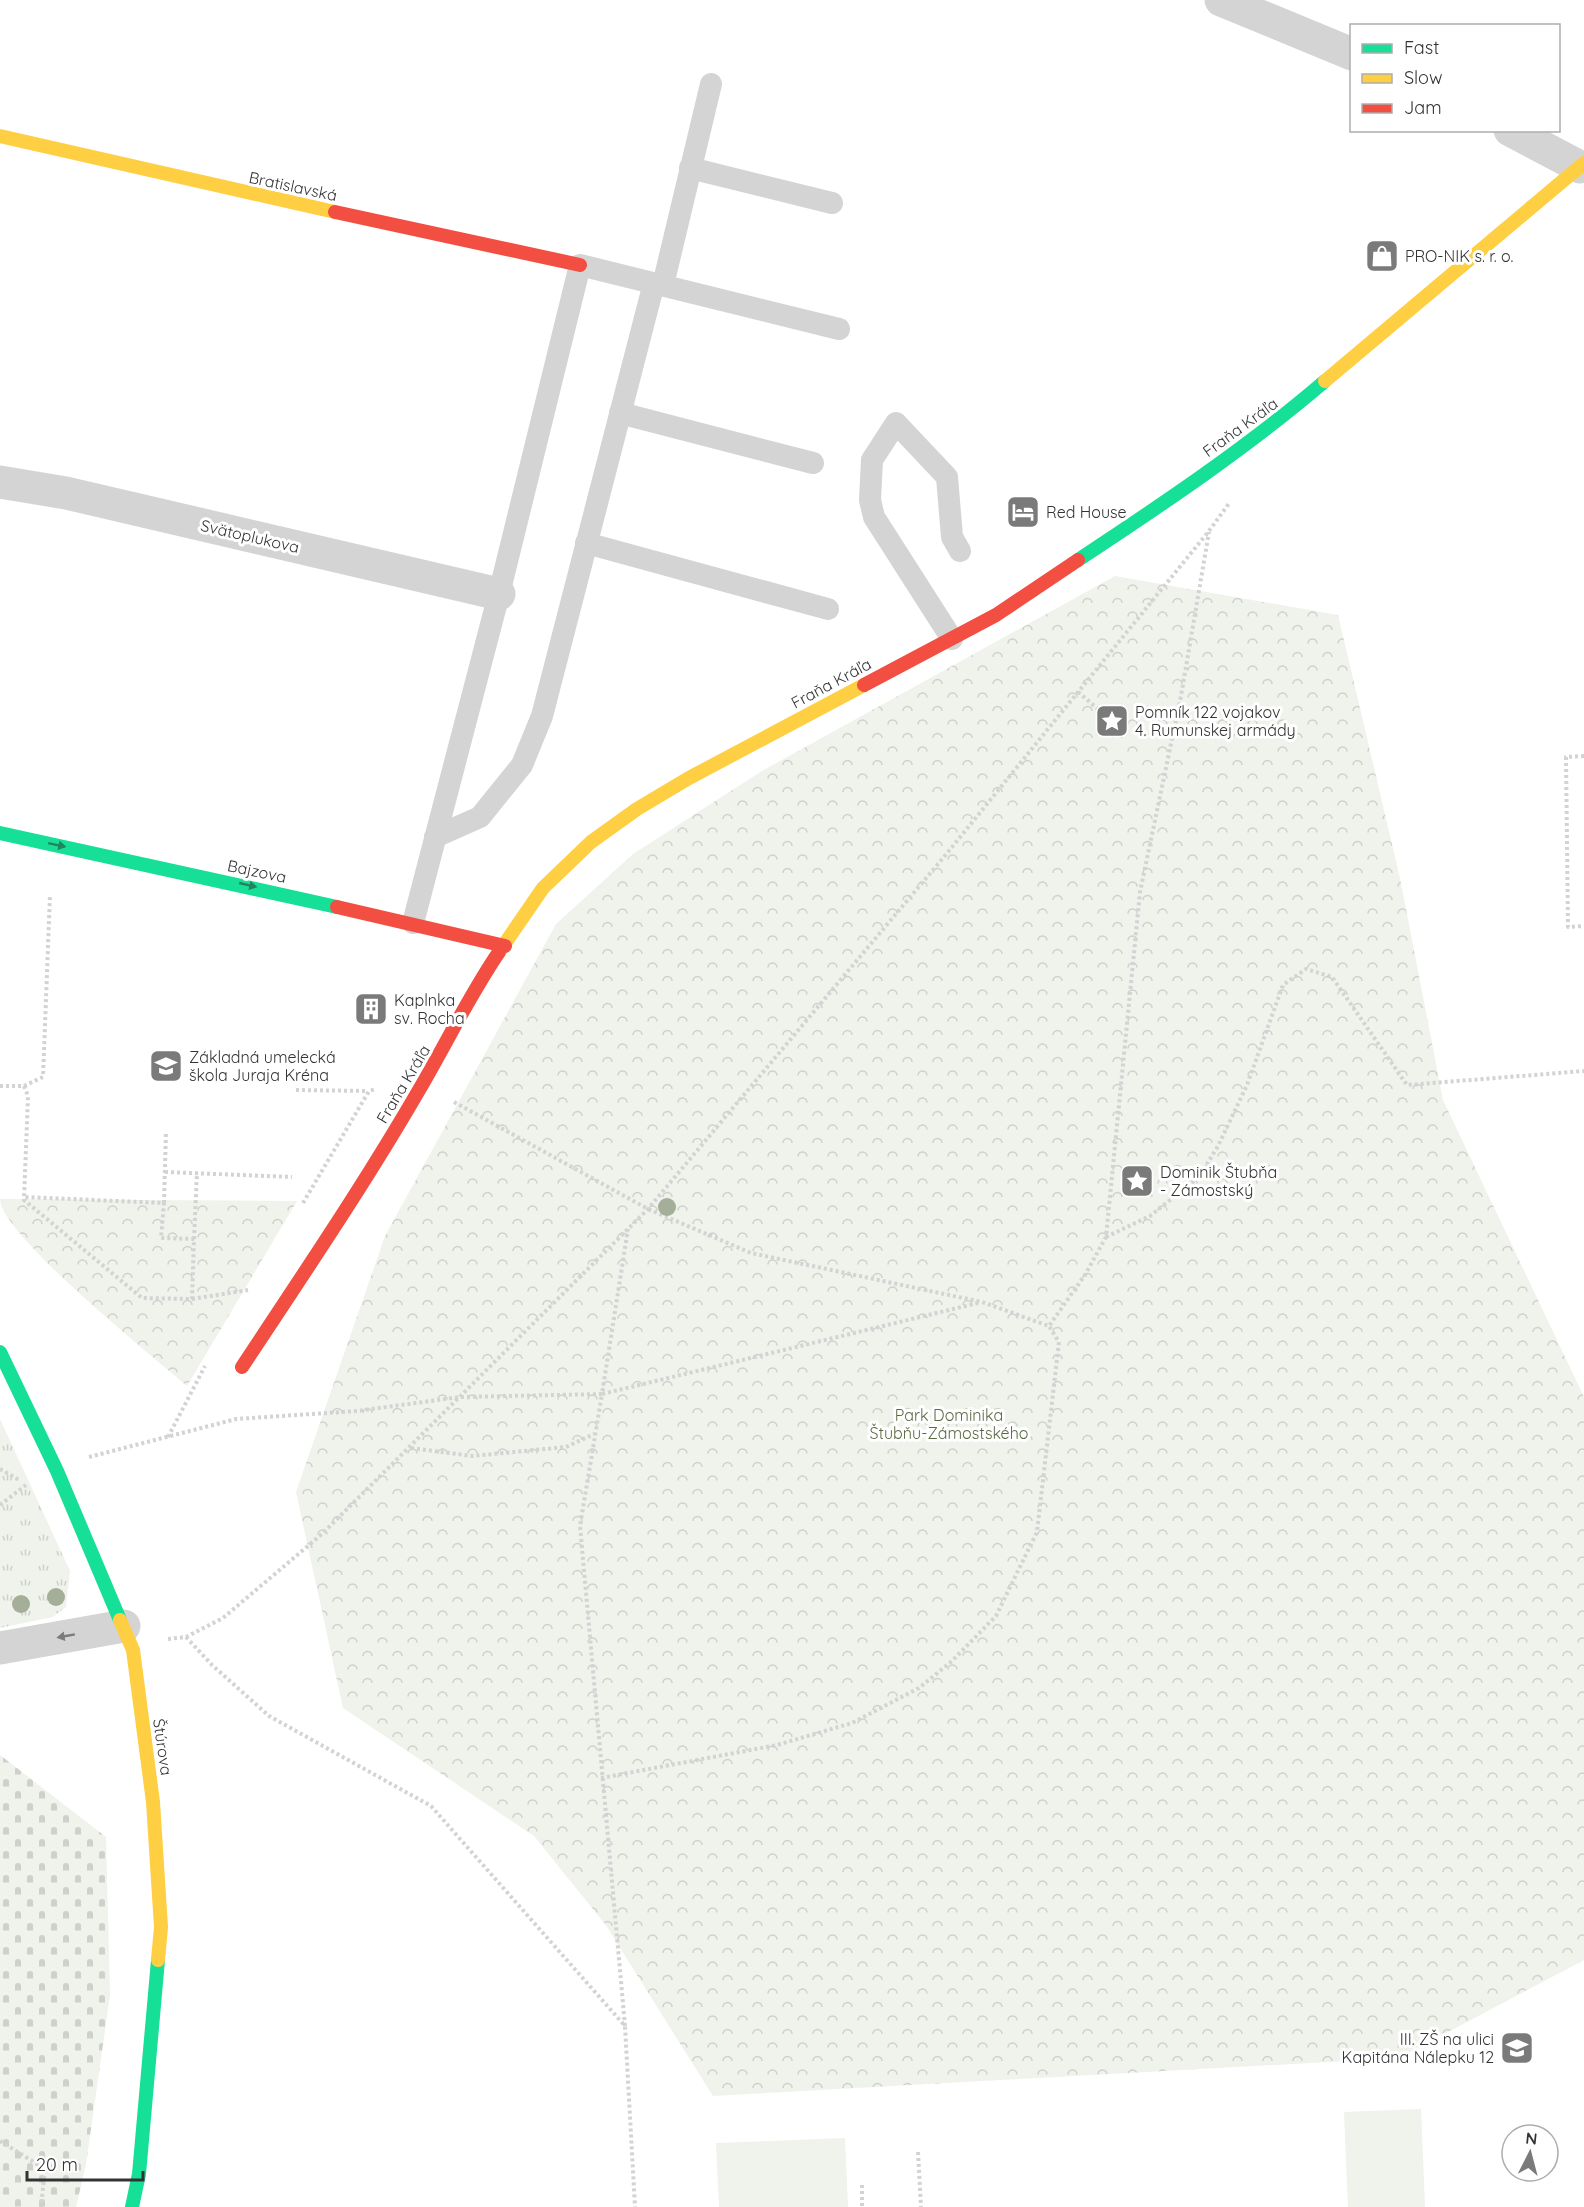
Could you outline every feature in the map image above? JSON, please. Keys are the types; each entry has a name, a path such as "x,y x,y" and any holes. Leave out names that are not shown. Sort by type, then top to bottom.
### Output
{"street":[{"path":"1221,0 1350,53"},
{"path":"1514,132 1582,165"},
{"name":"Bratislavská","path":"0,136 22,139 151,172 580,265"},
{"name":"Fraňa Kráľa","path":"242,1367 343,1214 419,1091 483,976 543,888 591,842 637,809 689,778 996,615 1162,504 1295,407 1582,165"},
{"name":"Svätoplukova","path":"0,482 66,493 499,594"},
{"name":"Bajzova","path":"0,833 412,923 505,946"},
{"name":"Štúrova","path":"0,1352 9,1390 57,1471 133,1650 153,1802 161,1927 139,2174 132,2207"},
{"path":"0,1648 123,1626"}],"lane":[{"path":"435,837 480,817 522,765 542,716 620,413 658,284 711,84"},
{"path":"690,168 832,203"},
{"path":"412,923 499,594 580,265 839,329"},
{"path":"620,413 813,463"},
{"path":"952,639 874,517 870,500 872,460 896,423 947,477 952,537 960,551"},
{"path":"586,543 828,609"}],"path":[{"path":"168,1639 186,1637 223,1618 322,1534 648,1209 948,852 1209,531 1235,493"},
{"path":"1049,1326 1085,1275 1106,1237 1140,892 1181,696 1209,531"},
{"path":"1078,692 1112,721"},
{"path":"1584,756 1566,757 1569,927 1584,926"},
{"path":"0,1086 24,1086 43,1077 50,895"},
{"path":"1106,1237 1149,1216 1199,1177 1218,1146 1246,1085 1283,985 1306,969 1332,977 1407,1085 1584,1071"},
{"path":"24,1086 28,1096 25,1197 41,1215 142,1298 192,1299 251,1290"},
{"path":"296,1090 369,1091"},
{"path":"451,1100 648,1209 751,1253 982,1302 1049,1326 1059,1341 1036,1532 996,1617 952,1661 919,1688 852,1723 777,1745 601,1778"},
{"path":"166,1131 161,1238 194,1239"},
{"path":"165,1172 291,1177"},
{"path":"192,1299 197,1173"},
{"path":"25,1197 164,1203"},
{"path":"628,1228 580,1526 625,2026 635,2207"},
{"path":"79,1461 236,1419 357,1410 460,1398 602,1394 982,1302"},
{"path":"168,1437 209,1356"},
{"path":"410,1448 472,1456 566,1447 595,1434"},
{"path":"0,1469 27,1484 0,1505"},
{"path":"186,1637 212,1665 269,1716 431,1806 625,2026"},
{"path":"0,2141 45,2169 41,2207"},
{"path":"918,2152 921,2207"},
{"path":"861,2185 862,2207"}],"green space":[{"name":"Park Dominika Štubňu-Zámostského","path":"1115,576 1338,615 1400,878 1443,1100 1584,1397 1584,1960 1399,2058 713,2096 605,1924 534,1836 343,1708 296,1492 385,1236 556,924 633,854 762,771"},
{"path":"0,1199 297,1201 187,1386 114,1324 51,1266 7,1216"},
{"path":"0,1419 70,1571 66,1607 53,1617 0,1628"},
{"path":"0,1755 106,1837 110,1995 86,2164 76,2207 0,2207"},
{"path":"1421,2109 1425,2207 1348,2207 1344,2112"},
{"path":"845,2138 848,2207 719,2207 716,2143"}],"traffic: fast":[{"path":"1078,560 1235,452 1325,381"},
{"path":"0,833 337,907"},
{"path":"0,1352 57,1471 120,1620"},
{"path":"132,2207 139,2174 158,1960"}],"traffic: slow":[{"path":"0,136 335,212"},
{"path":"1325,381 1584,163"},
{"path":"499,952 543,888 591,842 637,809 689,778 864,685"},
{"path":"120,1620 133,1650 153,1802 161,1927 158,1960"}],"traffic: jam":[{"path":"335,212 580,265"},
{"path":"864,685 996,615 1078,560"},
{"path":"337,907 505,946"},
{"path":"242,1367 377,1161 499,952"}],"place":[{"name":"PRO-NIK s. r. o.","path":"1382,256"},
{"name":"Red House","path":"1023,512"},
{"name":"Pomník 122 vojakov 4. Rumunskej armády","path":"1112,721"},
{"name":"Kaplnka sv. Rocha","path":"371,1009"},
{"name":"Základná umelecká škola Juraja Kréna","path":"166,1066"},
{"name":"Dominik Štubňa - Zámostský","path":"1137,1181"},
{"name":"III. ZŠ na ulici Kapitána Nálepku 12","path":"1517,2048"}]}
